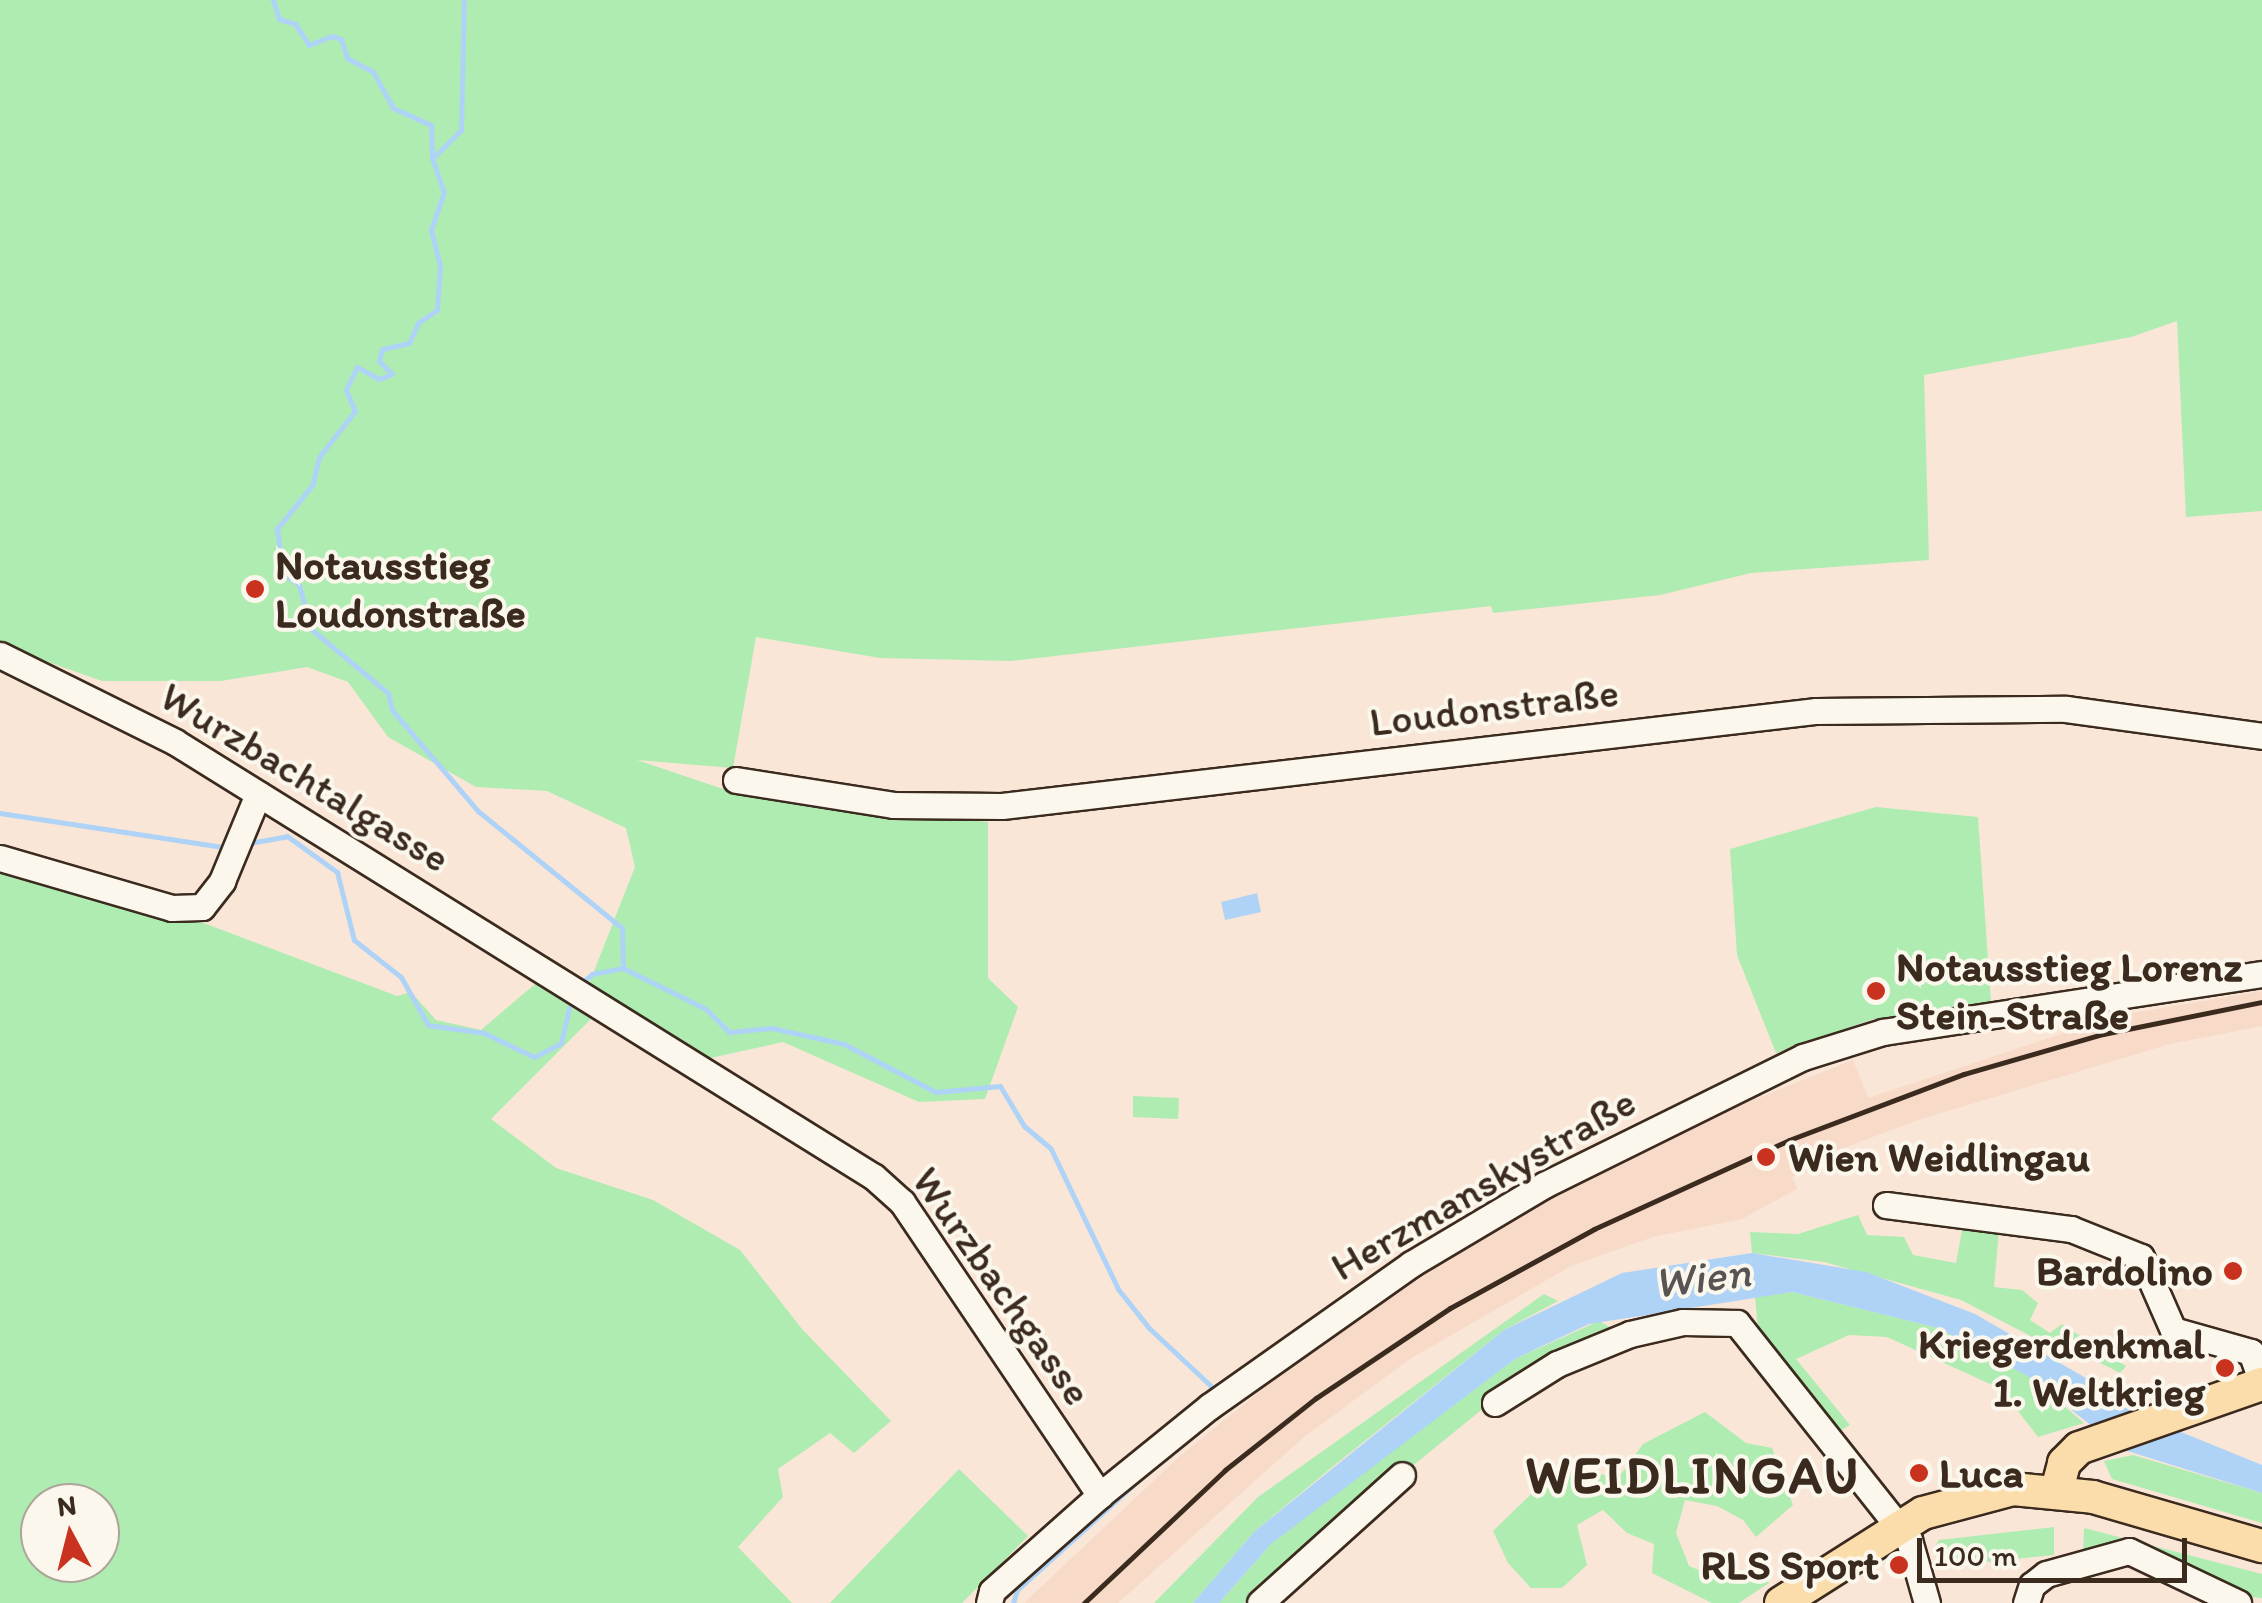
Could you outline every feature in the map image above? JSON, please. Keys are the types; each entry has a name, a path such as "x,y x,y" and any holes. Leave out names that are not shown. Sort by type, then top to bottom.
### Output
{"main road":[{"path":"2057,1490 2069,1456 2087,1444 2262,1384"},
{"path":"1780,1603 1900,1526 1986,1493 2057,1490 2262,1546"}],"street":[{"name":"Wurzbachtalgasse","path":"0,655 68,684 253,806 598,1006"},
{"name":"Loudonstraße","path":"736,780 894,805 1002,806 1816,711 2066,709 2262,736"},
{"path":"0,858 172,908 202,907 222,881 253,806"},
{"name":"Herzmanskystraße","path":"1100,1495 1210,1406 1411,1264 1527,1195 1780,1068 1883,1032 2262,974"},
{"name":"Wurzbachgasse","path":"598,1006 874,1177 902,1202 1100,1495"},
{"path":"1886,1204 2071,1229 2141,1258 2173,1330 2251,1352 2262,1384"},
{"path":"1495,1403 1557,1364 1683,1322 1737,1323 1900,1526 1916,1552 1927,1603"},
{"path":"1260,1603 1402,1475"},
{"path":"989,1603 992,1591 1100,1495"},
{"path":"2026,1603 2032,1585 2046,1574 2129,1551 2238,1603"}],"shaded area":[{"path":"2262,991 2262,1026 2170,1044 1918,1120 1817,1158 1814,1167 1792,1177 1797,1189 1742,1219 1653,1237 1571,1266 1410,1359 1303,1438 1118,1603 1024,1603 1180,1456 1321,1342 1505,1222 1696,1123 1853,1060 1868,1098 2115,1016"}],"green space":[{"path":"0,0 2262,0 2262,511 2186,517 2177,321 2131,337 1924,375 1929,560 1751,573 1660,595 1493,613 1491,606 1011,661 880,658 756,637 733,768 637,760 729,791 988,822 988,978 1018,1007 985,1099 919,1102 783,1042 706,1059 587,989 635,867 626,828 547,791 476,787 388,737 348,682 307,667 221,681 102,681 0,645"},
{"path":"1876,807 1978,817 1991,1002 1874,1019 1776,1053 1737,955 1730,849"},
{"path":"0,866 193,919 397,996 411,992 436,1020 481,1030 535,984 591,1019 491,1119 556,1168 653,1200 740,1250 802,1329 891,1421 854,1453 830,1433 778,1469 783,1497 738,1547 792,1603 0,1603"},
{"path":"1133,1096 1179,1098 1178,1119 1133,1117"},
{"path":"1858,1215 1867,1235 1904,1237 1913,1255 1956,1263 1963,1225 1999,1231 1994,1287 2022,1290 2038,1303 2030,1320 2050,1333 2062,1324 2126,1366 2120,1373 2058,1341 2050,1346 1961,1300 1824,1262 1752,1253 1750,1232 1798,1234"},
{"path":"1792,1292 1938,1328 2031,1378 2084,1423 2038,1437 2001,1389 1887,1337 1849,1335 1796,1359 1850,1425 1836,1433 1758,1331 1755,1296"},
{"path":"1544,1294 1558,1301 1504,1330 1331,1468 1255,1531 1193,1603 1154,1603 1258,1497"},
{"path":"1599,1321 1615,1330 1528,1372 1244,1603 1219,1603 1271,1544 1355,1477 1515,1359"},
{"path":"1705,1412 1746,1443 1772,1448 1793,1505 1756,1537 1743,1520 1717,1506 1685,1500 1676,1533 1689,1566 1727,1582 1757,1565 1769,1583 1739,1603 1712,1603 1652,1573 1654,1544 1627,1533 1603,1510 1577,1525 1587,1565 1562,1588 1531,1588 1508,1563 1493,1531 1558,1468 1619,1477 1643,1444"},
{"path":"2133,1455 2262,1493 2262,1523 2112,1479 2104,1461"},
{"path":"959,1469 1028,1536 962,1603 830,1603"},
{"path":"2054,1527 2054,1555 1938,1567 1934,1548 1939,1540"},
{"path":"2084,1528 2262,1574 2262,1598 2240,1596 2153,1548 2127,1543 2083,1553"}],"water":[{"path":"1257,893 1261,912 1225,920 1221,902"},
{"name":"Wien","path":"1752,1253 1866,1272 1975,1314 2176,1430 2262,1465 2262,1493 2121,1449 2031,1378 1938,1328 1792,1292 1589,1324 1515,1359 1271,1544 1219,1603 1193,1603 1255,1531 1504,1330 1622,1273"}],"waterway":[{"path":"273,0 279,19 295,24 309,45 331,36 341,39 347,58 373,72 393,108 431,125 432,158 444,192 431,230 440,265 437,310 418,323 409,343 382,349 379,361 392,374 379,379 357,367 346,390 355,411 319,457 313,484 277,529 283,573 299,585 306,612"},
{"path":"435,156 461,130 464,0"},
{"path":"311,629 388,693 392,710 478,811 622,928 623,968"},
{"path":"0,813 229,848"},
{"path":"249,843 287,836 337,872 354,940 401,977 428,1025 484,1033 534,1057 561,1043 569,1008"},
{"path":"579,985 592,974 623,968 706,1009 729,1032 772,1028 844,1044 936,1092 1000,1086 1024,1126 1051,1149 1118,1289 1149,1328 1212,1387"},
{"path":"1013,1603 1017,1590 1142,1477"}],"railway":[{"path":"1084,1603 1225,1470 1316,1398 1450,1308 1594,1229 1789,1140 1964,1074 2103,1034 2262,1002"}],"place":[{"name":"Notausstieg Loudonstraße","path":"255,589"},
{"name":"Notausstieg Lorenz Stein-Straße","path":"1876,991"},
{"name":"Wien Weidlingau","path":"1766,1157"},
{"name":"Bardolino","path":"2233,1271"},
{"name":"Kriegerdenkmal 1. Weltkrieg","path":"2225,1368"},
{"name":"Luca","path":"1919,1473"},
{"name":"RLS Sport","path":"1899,1565"}],"district":[{"name":"WEIDLINGAU","path":"1693,1476"}]}
